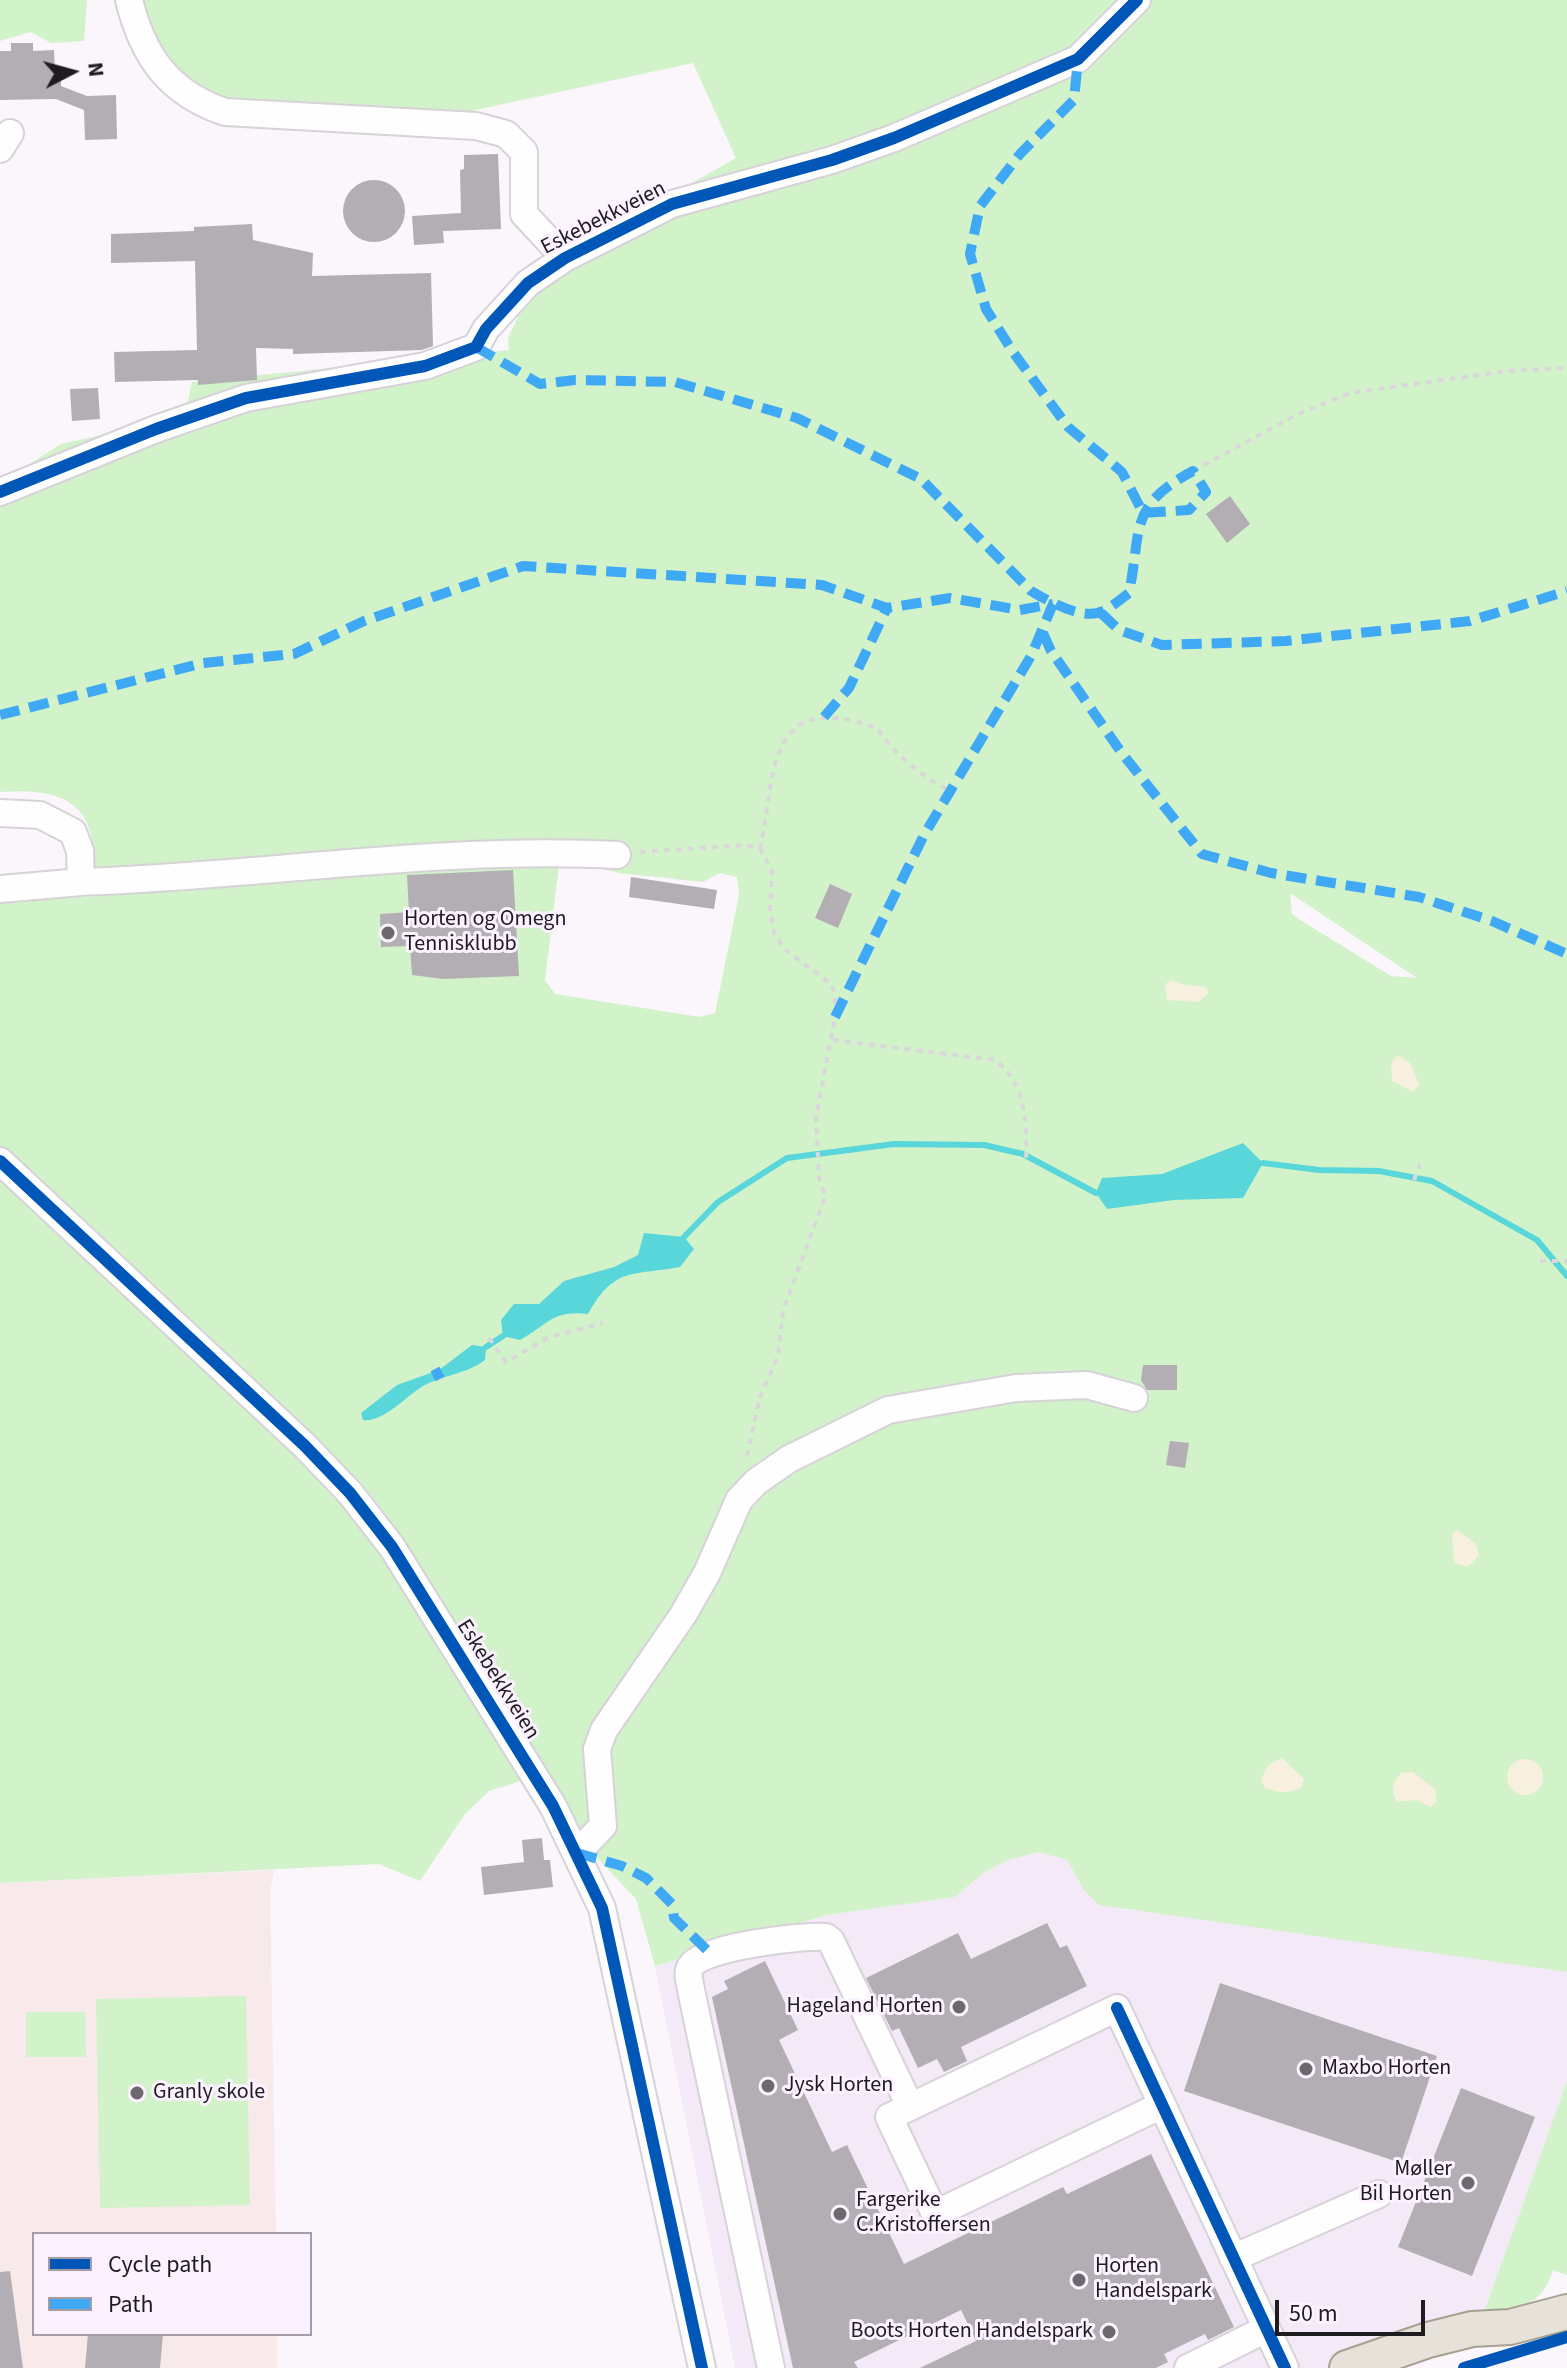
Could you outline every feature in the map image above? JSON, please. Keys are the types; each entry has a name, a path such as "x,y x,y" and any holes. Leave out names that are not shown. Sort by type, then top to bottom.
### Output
{"main road":[{"path":"1413,2368 1510,2327 1567,2312"},
{"path":"1347,2368 1428,2340 1472,2329 1510,2327"}],"street":[{"path":"129,0 136,30 163,74 193,101 225,112 476,126 506,134 524,152 524,214 565,258"},
{"name":"Eskebekkveien","path":"0,492 156,429 246,398 425,366 476,347 486,329 528,283 565,258 672,204 832,160 894,138 1078,59 1137,0"},
{"path":"0,813 40,815 73,832 80,851 81,882"},
{"path":"2,881 174,879 514,851 617,855"},
{"name":"Eskebekkveien","path":"0,1161 345,1488 392,1547 553,1806 602,1908 702,2368"},
{"path":"577,1853 603,1826 597,1749 604,1730 683,1615 707,1573 739,1500 789,1459 888,1410 1016,1388 1087,1385 1134,1398"},
{"path":"771,2368 691,1990 688,1971 692,1963 709,1952 826,1937 831,1941 910,2106"},
{"path":"1162,2105 935,2214 889,2117 1117,2008 1285,2368"},
{"path":"1233,2258 1379,2194"},
{"path":"1188,2368 1266,2329"}],"path":[{"path":"1193,471 1296,415 1350,393 1507,371 1567,368"},
{"path":"739,1500 760,1397 778,1356 783,1311 825,1192 819,1177 816,1118 833,1040 835,995 831,984 784,949 774,932 770,910 772,871 760,849 776,754 783,739 812,720 824,717 877,728 885,740 911,764 949,790"},
{"path":"617,855 692,847 746,845 760,849"},
{"path":"833,1040 995,1060 1006,1068 1023,1104 1026,1163"},
{"path":"1414,1180 1420,1164"},
{"path":"1540,1261 1567,1261"},
{"path":"489,1338 498,1355 506,1362 547,1338 603,1323"}],"shaded area":[{"name":"Horten Handelspark","path":"1039,1852 1067,1860 1084,1890 1125,1910 1194,1916 1567,1972 1567,2081 1484,2312 1338,2368 735,2368 655,1966 827,1915 955,1897 983,1873 1008,1860"},
{"name":"Granly skole","path":"274,1870 270,1891 276,2232 32,2232 32,2336 277,2336 277,2368 0,2368 0,1883"}],"green space":[{"path":"0,0 87,0 84,41 51,43 31,32 0,41"},
{"path":"130,0 1567,0 1567,1972 1099,1905 1084,1890 1067,1860 1039,1852 1008,1860 983,1873 955,1897 827,1915 655,1966 636,1899 524,1780 489,1791 465,1814 420,1881 379,1864 0,1883 0,898 95,897 95,870 89,828 81,813 69,802 52,795 0,792 0,476 25,467 61,444 134,428 187,406 192,382 509,350 508,338 522,308 532,296 561,278 579,232 685,187 736,158 693,63 453,115 243,106 180,82","holes":["574,862 619,873 703,882 720,873 737,877 739,895 715,1013 700,1017 555,994 545,980 559,865","1290,893 1417,978 1391,976 1302,921 1292,914"]},
{"path":"246,1996 250,2205 100,2208 96,1999"},
{"path":"26,2012 85,2012 86,2057 26,2057"},
{"path":"1567,2081 1567,2275 1553,2270 1548,2283 1535,2299 1518,2307 1484,2312"}],"sand":[{"path":"1172,980 1207,988 1208,994 1198,1002 1167,1000 1165,984"},
{"path":"1397,1055 1410,1063 1419,1084 1413,1092 1392,1081 1391,1063"},
{"path":"1457,1530 1476,1544 1479,1555 1468,1567 1454,1563 1452,1534"},
{"path":"1282,1758 1304,1779 1302,1787 1283,1792 1264,1787 1261,1779 1269,1764"},
{"path":"1525,1759 1537,1765 1543,1777 1537,1789 1525,1795 1513,1789 1507,1777 1513,1765"},
{"path":"1413,1772 1435,1789 1437,1802 1430,1807 1416,1800 1397,1802 1393,1790 1395,1780 1401,1773"}],"water":[{"path":"1243,1143 1263,1163 1243,1198 1174,1200 1107,1209 1096,1193 1102,1178 1162,1174"},
{"path":"644,1233 684,1237 694,1249 680,1267 637,1273 616,1280 588,1314 558,1316 520,1340 503,1336 501,1320 514,1304 539,1304 564,1281 614,1267 638,1255"},
{"path":"472,1345 486,1347 485,1360 427,1384 380,1417 363,1420 361,1413 397,1385 439,1370"}],"building":[{"path":"11,43 33,43 33,51 54,50 55,71 61,71 61,86 87,96 116,95 117,139 85,140 84,110 56,99 0,100 0,51 11,51"},
{"path":"498,154 501,229 443,231 444,243 414,245 412,216 461,213 460,170 464,169 464,155"},
{"path":"374,180 386,182 396,189 403,199 403,223 396,233 386,240 374,242 362,240 352,233 345,223 343,211 345,199 352,189 362,182"},
{"path":"252,224 253,240 313,253 312,276 431,273 433,346 422,350 293,354 293,349 256,348 257,380 198,385 198,380 115,382 114,352 197,350 195,261 111,263 111,234 194,231 194,227"},
{"path":"98,388 100,419 72,421 70,389"},
{"path":"1230,496 1250,524 1227,543 1206,514"},
{"path":"513,870 519,976 443,979 412,975 410,946 381,947 380,914 409,912 407,875"},
{"path":"631,877 717,890 714,909 629,897"},
{"path":"830,884 852,894 838,928 815,918"},
{"path":"1143,1365 1177,1365 1177,1390 1147,1390 1141,1380"},
{"path":"1170,1441 1189,1443 1185,1468 1166,1465"},
{"path":"542,1838 544,1860 550,1860 553,1887 484,1895 481,1867 524,1862 522,1840"},
{"name":"Hageland Horten","path":"1047,1923 1060,1948 1067,1945 1087,1986 961,2047 967,2061 944,2072 937,2059 918,2068 899,2028 892,2031 866,1978 958,1933 971,1959"},
{"path":"765,1961 798,2030 779,2040 832,2152 847,2145 904,2264 1063,2187 1067,2194 1151,2154 1234,2327 1208,2340 1205,2334 1164,2354 1168,2362 1156,2368 920,2368 976,2341 961,2310 854,2362 858,2368 793,2368 712,1997 728,1989 724,1981"},
{"path":"1220,1983 1437,2056 1401,2163 1184,2091"},
{"path":"1461,2088 1535,2117 1472,2276 1398,2247"},
{"path":"10,2271 23,2368 0,2368 0,2272"},
{"path":"88,2336 163,2336 160,2368 85,2368"}],"waterway":[{"path":"684,1237 718,1202 787,1158 894,1144 984,1145 1023,1154 1096,1193"},
{"path":"1263,1163 1319,1170 1379,1171 1432,1181 1537,1240 1567,1276"},
{"path":"486,1347 503,1336"}],"marked path":[{"path":"476,347 540,384 575,380 675,382 797,418 921,479 1031,591 1076,612 1103,611 1129,593 1142,521 1148,508 1157,496 1193,471 1206,492 1189,510 1143,513 1122,472 1068,427 1013,352 986,309 970,254 980,206 1020,154 1074,100 1078,59"},
{"path":"0,715 203,663 294,654 364,621 523,566 822,585 887,608 950,598 1020,610 1053,604"},
{"path":"1101,613 1119,630 1162,645 1286,641 1470,621 1567,591"},
{"path":"835,1017 924,835 1031,656 1053,604"},
{"path":"824,717 849,688 887,608"},
{"path":"1043,633 1051,651 1121,752 1202,854 1271,873 1419,897 1492,921 1567,954"},
{"path":"435,1369 440,1379"},
{"path":"577,1853 622,1866 646,1878 672,1904 674,1918 709,1952"}],"cycle path":[{"path":"0,492 156,429 246,398 425,366 476,347 486,329 528,283 565,258 672,204 832,160 894,138 1078,59 1137,0"},
{"path":"0,1161 305,1446 350,1493 392,1547 553,1806 602,1908 702,2368"},
{"path":"1117,2008 1285,2368"},
{"path":"1464,2368 1567,2337"}],"place":[{"name":"Horten og Omegn Tennisklubb","path":"388,933"},
{"name":"Hageland Horten","path":"959,2007"},
{"name":"Maxbo Horten","path":"1306,2069"},
{"name":"Jysk Horten","path":"768,2086"},
{"name":"Granly skole","path":"137,2093"},
{"name":"Møller Bil Horten","path":"1468,2183"},
{"name":"Fargerike C.Kristoffersen","path":"840,2214"},
{"name":"Horten Handelspark","path":"1079,2280"},
{"name":"Boots Horten Handelspark","path":"1109,2332"}]}
